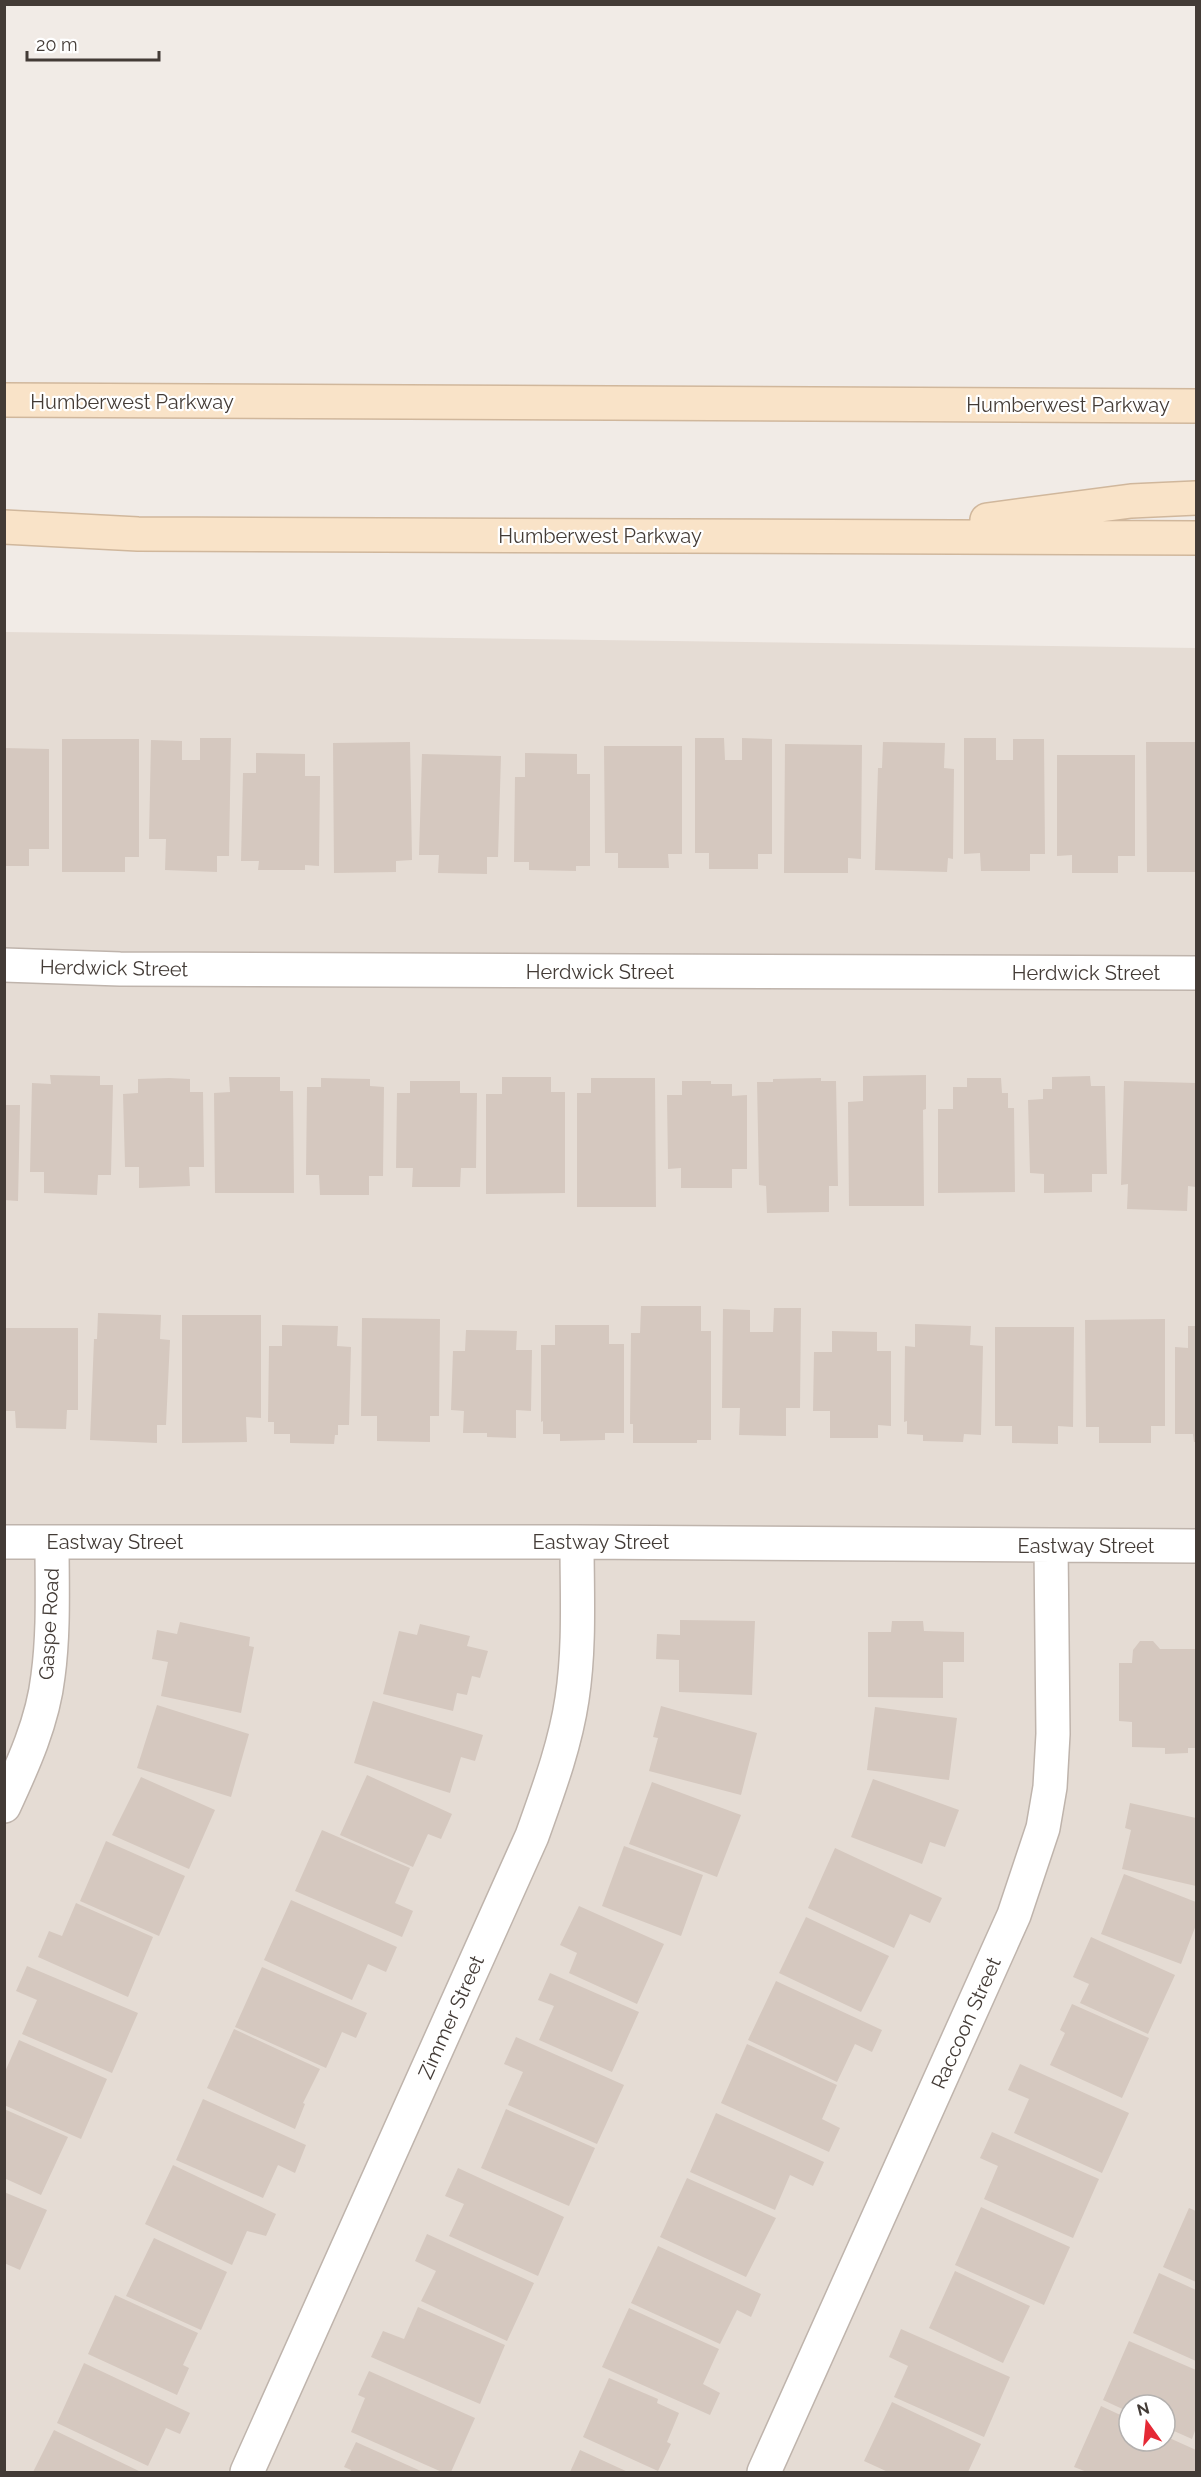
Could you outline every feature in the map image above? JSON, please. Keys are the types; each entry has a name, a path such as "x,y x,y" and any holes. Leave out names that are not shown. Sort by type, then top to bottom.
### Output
{"main road":[{"name":"Humberwest Parkway","path":"4,400 1197,406"},
{"path":"858,537 1131,501 1197,498"},
{"name":"Humberwest Parkway","path":"4,528 138,534 1197,538"}],"street":[{"name":"Herdwick Street","path":"4,965 120,969 1197,973"},
{"name":"Eastway Street","path":"4,1542 577,1542 1197,1546"},
{"name":"Gaspe Road","path":"4,1806 36,1727 48,1677 53,1599 52,1542"},
{"name":"Zimmer Street","path":"247,2472 532,1836 557,1766 572,1701 578,1654 577,1542"},
{"name":"Raccoon Street","path":"764,2472 1014,1915 1043,1828 1050,1787 1053,1734 1051,1546"}],"shaded area":[{"path":"5,632 1196,648 1196,2472 5,2472"}],"building":[{"path":"200,738 231,738 229,856 217,856 217,872 165,870 166,839 149,839 151,740 182,741 182,760 200,760"},
{"path":"695,738 724,738 725,760 742,760 742,738 772,739 772,854 758,854 758,869 709,869 709,853 695,853"},
{"path":"964,738 996,738 996,760 1013,760 1013,739 1044,739 1045,854 1030,854 1030,871 981,871 980,853 964,854"},
{"path":"62,739 139,739 139,857 125,857 125,872 62,872"},
{"path":"410,742 412,860 396,861 396,872 334,873 333,743"},
{"path":"883,742 945,743 944,768 954,769 953,859 948,858 947,872 875,870 878,768 882,768"},
{"path":"1146,742 1196,742 1196,872 1147,872"},
{"path":"785,744 862,745 861,859 848,858 848,873 784,873"},
{"path":"604,746 682,746 682,854 668,854 669,868 618,868 618,853 605,853"},
{"path":"4,748 49,749 49,849 29,849 29,866 4,866"},
{"path":"256,753 305,754 305,776 320,776 319,866 305,865 305,870 258,870 259,861 241,861 243,773 256,773"},
{"path":"525,753 577,754 577,774 590,774 590,866 576,866 576,871 529,870 529,862 514,862 515,777 525,777"},
{"path":"422,754 501,756 498,857 487,857 487,874 438,873 439,855 419,855"},
{"path":"1057,755 1135,755 1135,856 1118,856 1118,873 1072,873 1072,855 1057,856"},
{"path":"50,1075 100,1076 100,1085 113,1085 111,1175 98,1175 97,1195 44,1193 44,1172 30,1172 32,1083 51,1084"},
{"path":"926,1075 926,1109 923,1110 924,1206 849,1206 848,1102 863,1101 863,1076"},
{"path":"1090,1076 1091,1086 1105,1086 1107,1174 1092,1174 1092,1192 1044,1193 1044,1174 1030,1173 1028,1100 1043,1099 1043,1089 1052,1089 1052,1077"},
{"path":"229,1077 280,1077 280,1091 293,1091 294,1193 215,1193 214,1093 230,1092"},
{"path":"502,1077 551,1077 551,1092 565,1092 565,1193 486,1194 486,1094 502,1094"},
{"path":"321,1078 370,1079 370,1086 384,1087 383,1176 369,1176 369,1195 320,1195 319,1175 306,1175 307,1087 321,1087"},
{"path":"591,1078 655,1078 656,1207 577,1207 577,1093 591,1093"},
{"path":"821,1078 821,1081 836,1081 838,1186 829,1186 829,1212 767,1213 766,1186 759,1185 757,1082 773,1082 773,1079"},
{"path":"967,1078 1001,1078 1002,1093 1008,1093 1008,1108 1014,1108 1015,1192 938,1193 938,1109 953,1109 953,1087 967,1087"},
{"path":"138,1079 190,1079 190,1092 203,1092 204,1167 189,1167 190,1186 139,1188 139,1167 125,1167 123,1094 138,1093"},
{"path":"410,1081 460,1081 460,1093 477,1093 476,1168 461,1168 460,1187 412,1187 413,1168 396,1168 397,1093 410,1093"},
{"path":"682,1081 732,1084 732,1096 747,1095 747,1169 732,1169 732,1188 681,1188 681,1168 668,1169 667,1095 682,1095"},
{"path":"1124,1081 1196,1083 1196,1187 1188,1186 1187,1211 1127,1209 1128,1184 1121,1185"},
{"path":"4,1105 20,1105 18,1201 4,1200"},
{"path":"641,1306 701,1306 701,1331 711,1331 711,1440 697,1440 697,1443 633,1443 633,1424 630,1424 631,1333 640,1333"},
{"path":"774,1308 801,1308 800,1408 786,1408 786,1436 739,1435 740,1408 722,1408 723,1309 750,1310 750,1332 773,1332"},
{"path":"98,1313 161,1315 160,1339 170,1340 166,1425 157,1425 157,1443 90,1440 94,1339 97,1339"},
{"path":"182,1315 261,1315 261,1418 246,1417 247,1442 182,1443"},
{"path":"362,1318 440,1319 439,1416 430,1416 430,1442 377,1441 377,1416 361,1416"},
{"path":"1165,1319 1165,1426 1151,1426 1151,1443 1099,1443 1099,1427 1086,1427 1085,1320"},
{"path":"915,1324 971,1326 970,1345 983,1346 981,1435 964,1434 963,1442 923,1441 923,1435 907,1434 907,1421 904,1422 905,1346 915,1347"},
{"path":"282,1325 338,1326 337,1346 351,1347 349,1425 338,1425 338,1435 335,1435 334,1444 290,1443 290,1434 274,1434 274,1422 268,1422 269,1346 282,1346"},
{"path":"555,1325 609,1325 609,1344 624,1344 624,1433 605,1433 605,1440 560,1441 560,1434 543,1434 541,1345 555,1345"},
{"path":"1188,1326 1196,1326 1196,1442 1194,1442 1193,1434 1175,1434 1175,1347 1188,1348"},
{"path":"995,1327 1074,1327 1073,1427 1058,1426 1058,1444 1012,1443 1012,1426 995,1426"},
{"path":"4,1328 78,1328 78,1410 67,1410 66,1429 16,1428 15,1411 4,1411"},
{"path":"466,1330 517,1331 516,1350 532,1350 531,1411 516,1410 516,1438 487,1437 487,1433 463,1433 464,1411 451,1410 453,1351 465,1351"},
{"path":"832,1331 877,1332 877,1351 891,1351 891,1426 878,1425 878,1438 830,1438 830,1411 813,1411 814,1352 832,1352"},
{"path":"680,1620 755,1621 752,1695 679,1692 679,1660 656,1659 657,1634 680,1635"},
{"path":"892,1621 923,1621 924,1631 964,1632 964,1662 943,1662 943,1698 868,1697 868,1632 891,1632"},
{"path":"180,1622 250,1637 249,1646 254,1647 241,1713 161,1696 168,1662 152,1659 157,1630 177,1634"},
{"path":"420,1624 470,1636 467,1646 488,1651 480,1678 472,1676 467,1695 457,1693 453,1711 383,1694 399,1631 417,1635"},
{"path":"1140,1641 1153,1641 1160,1649 1196,1649 1196,1748 1188,1748 1188,1753 1165,1754 1165,1748 1132,1747 1132,1722 1119,1721 1119,1663 1132,1663 1133,1650"},
{"path":"373,1701 483,1735 475,1761 461,1757 450,1793 354,1763"},
{"path":"157,1705 249,1734 231,1797 137,1768"},
{"path":"661,1706 757,1733 741,1795 649,1771 658,1738 653,1737"},
{"path":"875,1707 957,1718 949,1780 867,1770"},
{"path":"367,1775 452,1814 441,1839 428,1834 413,1867 340,1835"},
{"path":"141,1777 215,1810 189,1869 112,1835"},
{"path":"873,1779 959,1810 945,1847 930,1842 922,1864 851,1837"},
{"path":"652,1782 741,1815 717,1877 629,1844"},
{"path":"1130,1803 1196,1818 1196,1886 1122,1869 1131,1830 1125,1828"},
{"path":"322,1830 410,1868 395,1903 413,1911 402,1937 295,1891"},
{"path":"106,1841 185,1876 159,1936 80,1901"},
{"path":"624,1846 703,1875 681,1936 602,1906"},
{"path":"835,1848 942,1898 930,1923 910,1914 894,1948 808,1908"},
{"path":"1124,1874 1196,1902 1196,1925 1181,1964 1101,1934"},
{"path":"291,1900 397,1947 386,1972 368,1964 352,2000 264,1960"},
{"path":"76,1903 153,1937 128,1997 38,1957 49,1931 62,1936"},
{"path":"579,1906 664,1944 637,2004 569,1973 577,1953 560,1945"},
{"path":"806,1917 889,1956 861,2012 779,1973"},
{"path":"1091,1937 1175,1975 1148,2034 1080,2003 1089,1984 1073,1977"},
{"path":"27,1966 138,2013 112,2073 22,2034 37,2000 16,1991"},
{"path":"262,1967 367,2013 356,2038 342,2032 326,2068 235,2027"},
{"path":"550,1973 639,2012 612,2072 539,2040 554,2006 538,2000"},
{"path":"776,1981 882,2030 872,2052 855,2044 837,2082 748,2040"},
{"path":"1072,2004 1149,2038 1122,2098 1050,2065 1065,2033 1060,2030"},
{"path":"234,2029 320,2069 303,2103 305,2104 295,2129 207,2088"},
{"path":"516,2037 624,2085 597,2144 508,2105 523,2072 504,2064"},
{"path":"19,2040 107,2079 81,2139 4,2105 4,2074"},
{"path":"747,2044 837,2085 822,2119 840,2128 829,2152 721,2103"},
{"path":"1020,2064 1129,2113 1102,2173 1014,2133 1029,2099 1008,2090"},
{"path":"203,2099 306,2145 295,2173 278,2165 263,2198 176,2160"},
{"path":"4,2109 68,2137 41,2195 4,2178"},
{"path":"506,2109 595,2148 569,2206 481,2168"},
{"path":"716,2113 824,2162 813,2186 790,2175 775,2210 690,2172"},
{"path":"992,2132 1099,2179 1073,2238 984,2199 998,2166 980,2158"},
{"path":"173,2165 276,2214 266,2236 247,2231 232,2265 145,2224"},
{"path":"458,2168 564,2217 538,2276 449,2236 464,2204 445,2196"},
{"path":"687,2178 776,2218 746,2277 660,2237"},
{"path":"4,2192 47,2210 20,2270 4,2263"},
{"path":"981,2207 1070,2247 1044,2305 955,2265"},
{"path":"1189,2208 1196,2211 1196,2282 1163,2267"},
{"path":"427,2234 534,2283 507,2341 421,2301 436,2271 415,2261"},
{"path":"154,2238 227,2272 201,2330 126,2296"},
{"path":"658,2246 761,2294 751,2317 737,2310 720,2344 631,2303"},
{"path":"955,2271 1030,2306 1003,2363 929,2328"},
{"path":"1159,2273 1196,2290 1196,2361 1133,2333"},
{"path":"115,2295 198,2333 183,2365 189,2368 177,2395 88,2354"},
{"path":"418,2307 505,2345 480,2404 371,2357 383,2331 404,2339"},
{"path":"629,2308 719,2349 703,2384 720,2393 710,2415 602,2367"},
{"path":"901,2329 1010,2377 984,2437 894,2397 908,2366 889,2357"},
{"path":"1129,2341 1196,2370 1196,2428 1192,2439 1177,2432 1177,2393 1117,2393 1117,2406 1103,2400"},
{"path":"84,2363 190,2413 180,2434 166,2428 148,2466 57,2423"},
{"path":"369,2371 475,2418 451,2472 442,2472 351,2432 365,2398 358,2395"},
{"path":"609,2378 658,2399 657,2403 679,2413 667,2442 671,2444 658,2471 583,2437"},
{"path":"892,2402 981,2444 968,2472 888,2472 864,2461"},
{"path":"1101,2406 1117,2413 1117,2453 1177,2453 1177,2441 1196,2450 1196,2472 1087,2472 1074,2467"},
{"path":"54,2430 141,2472 33,2472"},
{"path":"356,2442 423,2472 350,2472 351,2470 344,2467"},
{"path":"580,2450 628,2472 570,2472"}]}
